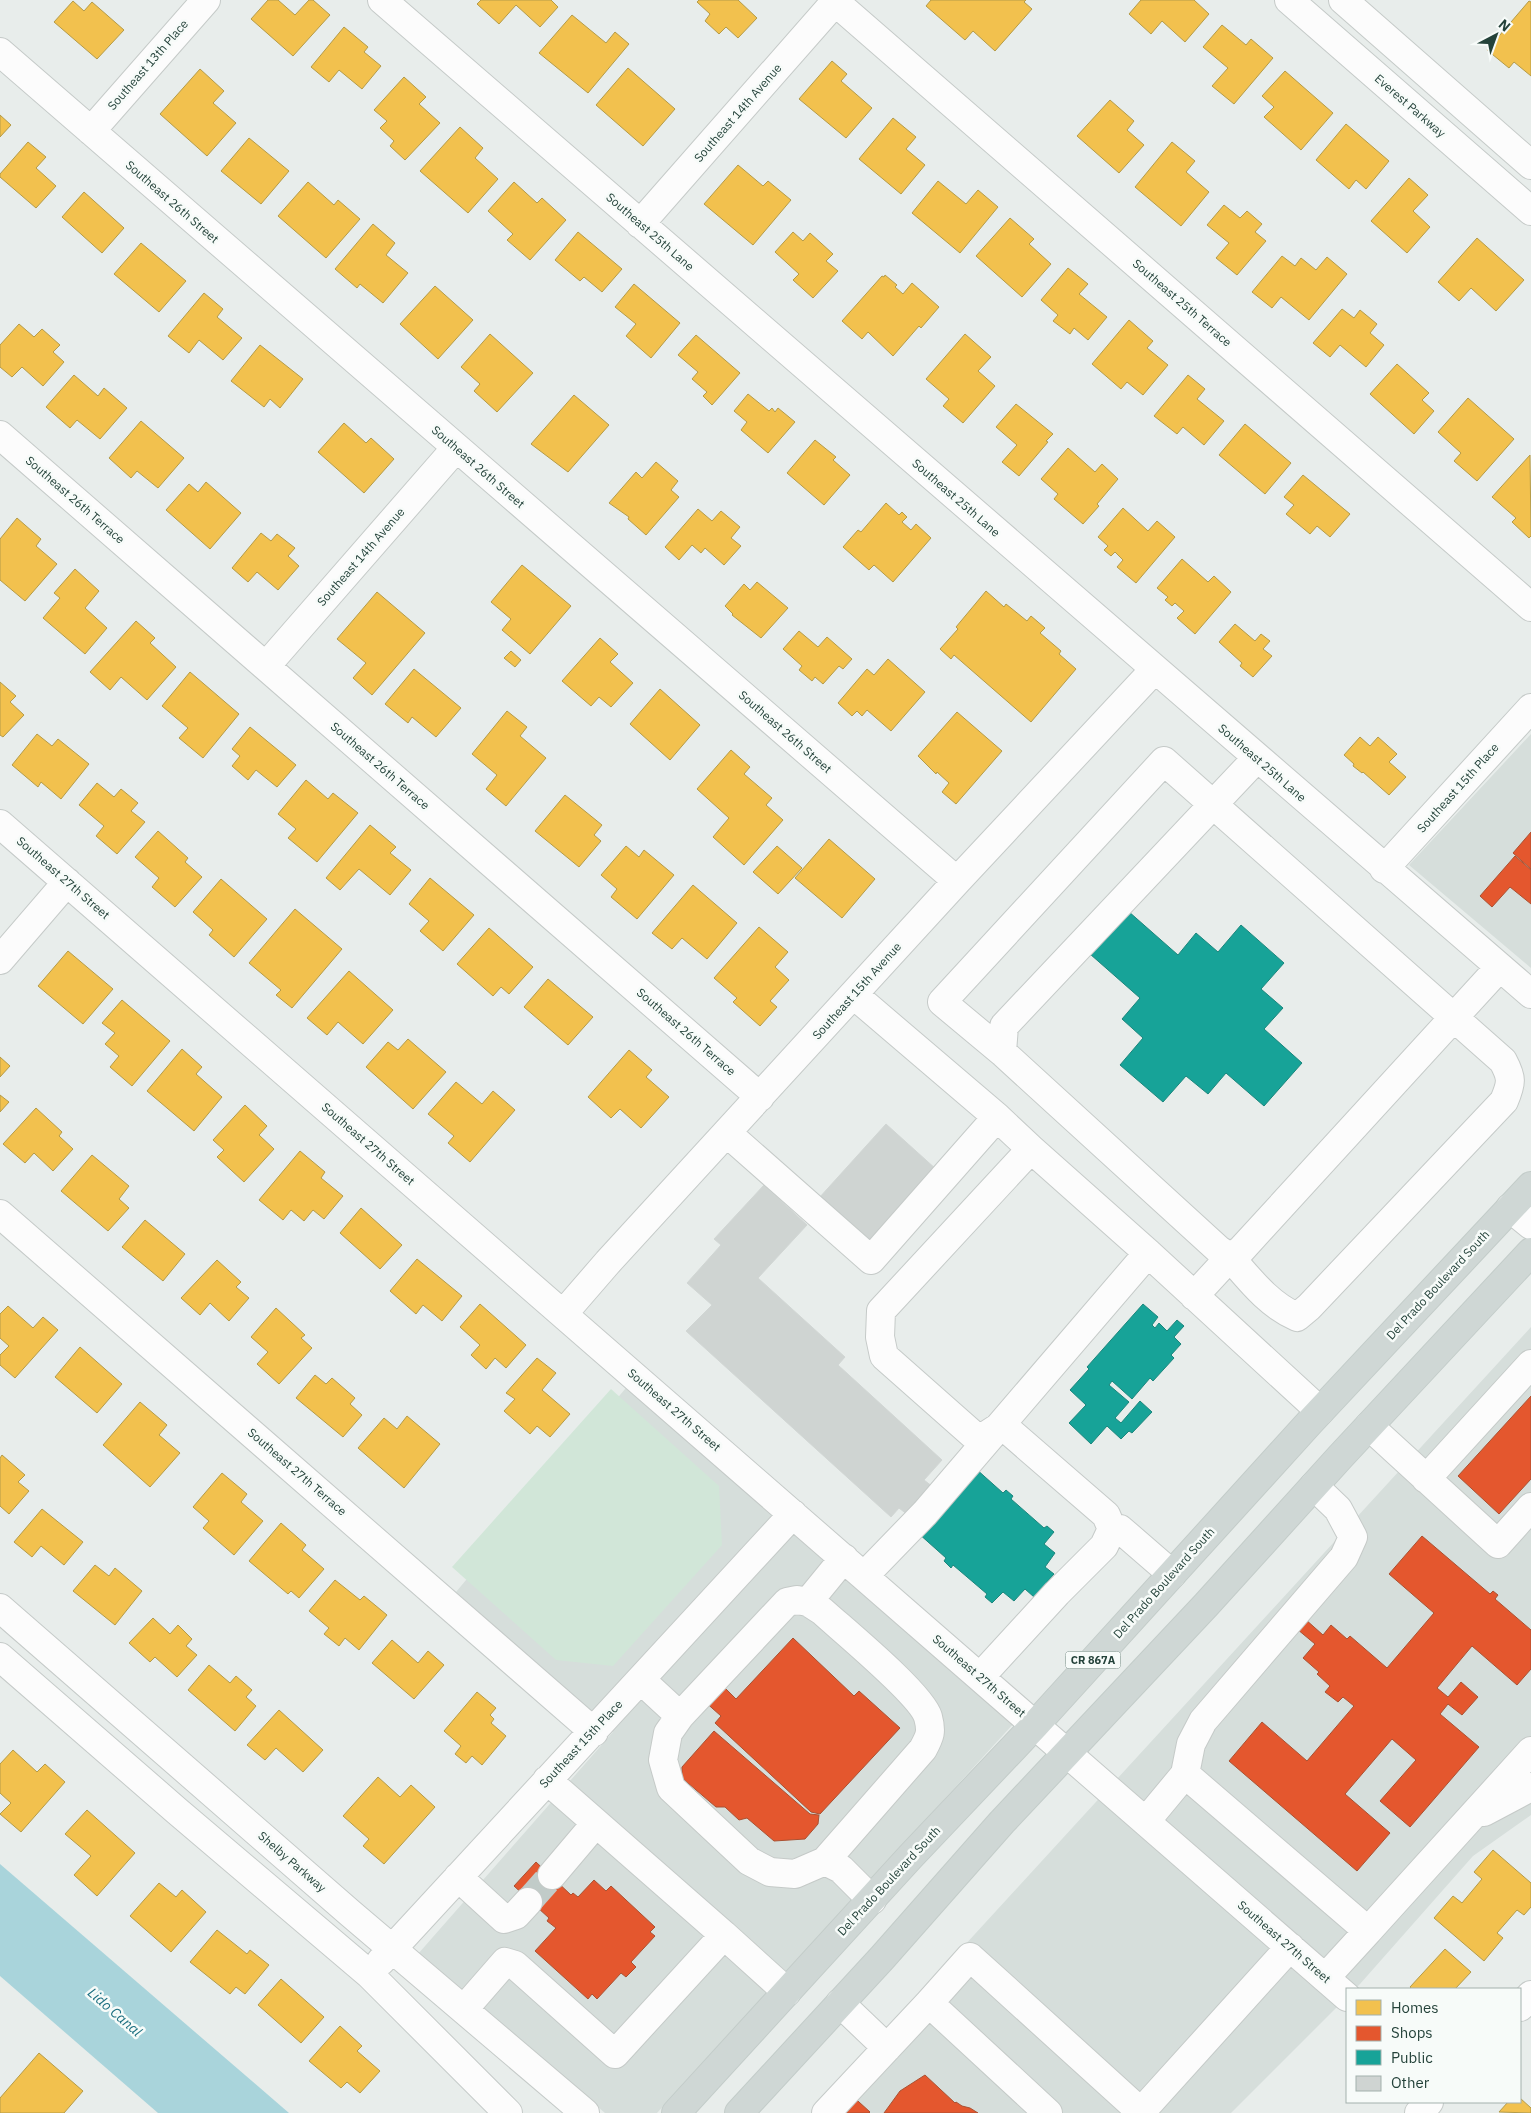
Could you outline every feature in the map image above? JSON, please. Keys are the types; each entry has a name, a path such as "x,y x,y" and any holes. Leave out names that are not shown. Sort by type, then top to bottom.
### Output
{"main road":[{"name":"Del Prado Boulevard South","path":"676,2113 1035,1725 1320,1411 1531,1186"},
{"path":"739,2113 1002,1822 1206,1606 1369,1426 1531,1252"},
{"path":"701,2113 730,2082 747,2036"}],"street":[{"name":"Southeast 13th Place","path":"91,131 206,0"},
{"name":"Southeast 25th Lane","path":"382,0 1384,869 1531,994"},
{"name":"Everest Parkway","path":"1289,0 1531,211"},
{"path":"1343,0 1531,165"},
{"name":"Southeast 14th Avenue","path":"640,224 834,1"},
{"name":"Southeast 25th Terrace","path":"834,1 1531,607"},
{"name":"Southeast 26th Street","path":"0,52 957,881"},
{"name":"Southeast 26th Terrace","path":"0,435 760,1097"},
{"name":"Southeast 14th Avenue","path":"266,666 456,448"},
{"name":"Southeast 15th Avenue","path":"563,1314 608,1262 957,881 1154,670"},
{"name":"Southeast 15th Place","path":"1384,869 1531,708"},
{"path":"1002,1052 1004,1026 1257,758"},
{"path":"1164,761 1214,804 1503,1061 1511,1077 1504,1101 1309,1307 1297,1317 1281,1310 1257,1288 1230,1257 1219,1250 1002,1052 942,1002 1164,761"},
{"name":"Southeast 27th Street","path":"0,824 1346,1996"},
{"path":"0,960 67,882"},
{"path":"1194,1296 1230,1257 1241,1250 1499,968"},
{"path":"854,995 998,1117 1320,1411"},
{"path":"727,1133 871,1260 998,1117"},
{"path":"1002,1425 979,1440 884,1356 880,1337 881,1311 1031,1149"},
{"path":"1510,1208 1531,1225"},
{"name":"Southeast 27th Terrace","path":"0,1214 594,1732"},
{"path":"864,1576 925,1513 1148,1253"},
{"path":"1426,1479 1531,1364"},
{"path":"980,1677 1057,1593 1104,1546 1112,1530 1106,1515 1002,1425"},
{"path":"1369,1426 1498,1544 1531,1508"},
{"path":"1146,1821 1185,1774 1191,1744 1203,1721 1344,1557 1353,1537 1338,1509 1314,1486"},
{"name":"Southeast 15th Place","path":"369,1974 793,1514"},
{"path":"1112,1530 1120,1529 1172,1574"},
{"path":"808,1602 844,1558"},
{"path":"797,1600 808,1602 822,1611 916,1697 928,1716 931,1735 923,1749 825,1861 795,1874 770,1872 748,1861 682,1800 671,1788 663,1760 668,1733 680,1716 787,1602 797,1600"},
{"name":"Shelby Parkway","path":"0,1608 585,2113"},
{"path":"0,1657 369,1974 508,2113"},
{"path":"641,1680 680,1716"},
{"path":"1325,1978 1531,1750"},
{"path":"1185,1774 1368,1931"},
{"path":"547,1780 787,1992"},
{"path":"1467,1821 1531,1787"},
{"path":"552,1875 596,1823"},
{"path":"825,1861 841,1870 872,1900"},
{"path":"458,1877 504,1919 516,1915 528,1902"},
{"path":"464,2009 505,1962 515,1965 615,2054 724,1935"},
{"path":"826,2113 970,1957 1140,2112 1290,1947"},
{"path":"1521,2006 1531,1995"},
{"path":"840,2003 887,2048"},
{"path":"928,2003 1048,2113"},
{"path":"1419,2113 1428,2103"}],"shaded area":[{"path":"1531,734 1531,968 1409,865"},
{"path":"1531,1327 1531,1815 1473,1856 1360,1984 1356,1988 1346,1988 1346,1998 1231,2113 811,2113"},
{"path":"640,1371 1026,1710 657,2113 605,2113 418,1954 613,1732 456,1592"}],"green space":[{"path":"611,1389 719,1486 722,1545 613,1666 556,1660 452,1567"}],"water":[{"name":"Lido Canal","path":"0,1864 289,2113 158,2113 0,1976"}],"building: Homes":[{"path":"268,0 278,0 295,15 309,0 313,0 330,15 293,56 251,19"},
{"path":"481,0 551,0 558,7 540,27 516,5 499,24 477,4"},
{"path":"699,0 738,0 757,18 738,38 726,27 719,34 705,21 710,14 697,2"},
{"path":"931,0 1026,0 1024,2 1032,9 995,51 973,31 965,40 926,6"},
{"path":"1141,0 1194,0 1209,14 1185,42 1162,21 1151,34 1129,14"},
{"path":"73,1 84,11 92,2 124,30 97,59 54,22"},
{"path":"1529,1 1531,2 1531,76 1514,62 1509,68 1487,50"},
{"path":"572,15 606,43 615,32 629,44 588,93 539,53"},
{"path":"1222,25 1246,45 1251,39 1273,58 1234,104 1212,86 1228,68 1203,47"},
{"path":"344,27 368,47 364,52 381,66 362,89 339,70 329,82 311,67"},
{"path":"832,61 847,74 841,81 872,108 846,138 799,99"},
{"path":"628,68 675,109 643,146 596,105"},
{"path":"200,69 224,91 213,103 236,123 207,156 160,114"},
{"path":"1285,71 1333,113 1301,150 1264,117 1274,107 1262,96"},
{"path":"404,77 426,97 419,104 440,123 405,160 390,146 394,141 380,128 387,121 374,110"},
{"path":"1110,100 1134,121 1127,130 1144,145 1119,173 1077,136"},
{"path":"0,115 11,125 0,137"},
{"path":"893,118 916,137 906,149 925,165 901,194 859,159"},
{"path":"1346,124 1389,161 1366,189 1356,180 1349,189 1316,160"},
{"path":"460,127 483,148 475,158 498,179 468,213 420,171"},
{"path":"249,138 289,171 261,204 221,171"},
{"path":"28,142 46,157 36,168 56,186 36,208 0,177 0,174"},
{"path":"1172,142 1195,161 1186,172 1209,192 1181,226 1135,187"},
{"path":"738,165 763,186 768,181 791,200 753,245 704,204"},
{"path":"1409,178 1428,195 1413,211 1430,227 1407,253 1371,221"},
{"path":"938,181 966,204 978,190 998,207 960,253 912,213"},
{"path":"308,182 334,205 338,200 360,219 326,258 278,216"},
{"path":"514,182 537,203 542,198 566,220 530,260 507,240 513,234 488,211"},
{"path":"84,192 124,228 102,253 62,217"},
{"path":"1224,205 1240,218 1247,211 1262,224 1255,232 1266,241 1237,275 1216,258 1229,243 1207,225"},
{"path":"1010,218 1034,239 1029,244 1051,264 1022,297 976,256"},
{"path":"373,224 395,243 386,255 408,273 383,303 360,284 357,288 335,269"},
{"path":"578,232 622,269 602,292 584,277 580,281 555,260"},
{"path":"793,232 803,241 810,233 833,254 826,261 838,271 813,298 793,280 799,274 775,252"},
{"path":"1477,238 1524,280 1496,311 1471,288 1459,301 1438,282"},
{"path":"141,243 186,281 159,312 114,274"},
{"path":"1282,256 1295,266 1301,258 1316,270 1327,257 1347,274 1309,320 1281,297 1272,308 1252,292"},
{"path":"1068,268 1088,284 1079,294 1107,317 1088,340 1074,328 1070,334 1053,321 1058,315 1041,300"},
{"path":"885,275 897,285 895,287 903,294 912,283 939,307 921,328 919,326 893,356 868,332 862,339 842,321 882,276 884,277"},
{"path":"634,284 680,323 651,358 626,336 636,324 615,307"},
{"path":"435,286 473,320 438,359 400,324"},
{"path":"204,293 223,309 217,317 242,338 223,360 199,340 189,353 168,336"},
{"path":"1342,309 1354,318 1360,310 1377,324 1370,333 1384,345 1366,367 1340,345 1330,357 1313,343"},
{"path":"1129,320 1153,341 1147,348 1168,365 1143,395 1127,382 1121,389 1092,364"},
{"path":"19,324 34,337 42,329 60,345 53,352 64,362 43,386 22,367 12,377 0,367 0,345"},
{"path":"490,334 533,373 497,412 474,391 480,384 461,367"},
{"path":"965,334 991,357 978,371 995,386 963,423 943,406 949,399 926,379"},
{"path":"696,335 740,373 712,405 703,396 707,392 692,379 698,372 678,355"},
{"path":"260,345 303,379 280,408 270,399 264,407 231,381"},
{"path":"1397,364 1429,393 1422,400 1434,411 1414,434 1370,394"},
{"path":"74,375 98,396 104,388 127,408 100,439 77,420 70,428 46,407"},
{"path":"1188,375 1205,389 1197,399 1224,421 1204,445 1183,427 1177,434 1154,416"},
{"path":"748,394 769,411 772,408 775,412 778,408 795,422 768,453 741,430 747,422 734,411"},
{"path":"574,395 609,425 568,472 531,444"},
{"path":"1468,398 1514,439 1477,481 1454,461 1461,453 1438,432"},
{"path":"1016,404 1053,434 1019,476 1002,462 1017,445 996,427"},
{"path":"141,421 184,458 158,488 137,471 131,478 109,458"},
{"path":"344,423 366,443 371,438 394,459 364,493 318,452"},
{"path":"1245,424 1291,463 1265,494 1219,455"},
{"path":"815,440 836,457 833,460 850,475 824,505 787,473"},
{"path":"1068,448 1095,472 1102,464 1118,479 1097,504 1099,506 1083,524 1054,499 1058,494 1041,479"},
{"path":"1530,455 1531,536 1529,538 1512,522 1516,518 1492,497"},
{"path":"656,462 678,481 671,490 679,497 646,535 628,519 629,517 609,503 636,472 642,478"},
{"path":"1303,475 1350,514 1330,537 1317,526 1310,534 1286,514 1294,505 1284,497"},
{"path":"206,482 241,513 210,549 166,510 189,484 198,492"},
{"path":"886,503 899,515 902,512 907,517 902,522 911,530 916,524 931,538 893,582 874,565 869,570 843,547 858,530 861,532"},
{"path":"1123,508 1148,531 1157,521 1175,537 1136,583 1117,567 1123,560 1115,552 1111,556 1104,550 1108,546 1098,537"},
{"path":"698,509 712,521 721,511 740,527 731,538 741,546 724,565 705,548 701,553 692,545 679,560 665,547"},
{"path":"17,518 41,539 36,546 57,564 25,601 0,580 0,539"},
{"path":"261,533 271,541 277,534 295,548 288,556 299,566 278,590 257,572 248,582 232,568"},
{"path":"1182,559 1208,582 1214,576 1231,592 1195,634 1177,618 1184,611 1175,603 1172,606 1165,600 1168,597 1157,588"},
{"path":"522,565 571,606 530,654 502,630 511,619 491,602"},
{"path":"75,569 99,591 85,608 107,628 85,654 43,618 60,598 54,593"},
{"path":"757,582 788,608 761,638 732,615 725,606 744,584 750,590"},
{"path":"986,591 1004,607 1006,604 1027,621 1031,616 1045,628 1040,633 1061,651 1059,654 1076,669 1031,722 954,655 951,659 940,649 958,629 956,627"},
{"path":"377,592 425,633 372,695 353,678 366,663 337,639"},
{"path":"136,621 155,638 150,643 176,667 147,700 121,677 110,690 90,672"},
{"path":"1235,624 1255,641 1261,634 1270,641 1263,649 1272,656 1253,677 1240,666 1242,663 1219,642"},
{"path":"799,631 818,647 827,637 852,659 843,669 839,666 823,684 815,677 812,681 799,670 802,666 783,649"},
{"path":"600,638 618,654 610,662 633,683 611,707 599,697 591,706 562,681"},
{"path":"511,651 521,660 515,667 504,658"},
{"path":"888,659 925,692 891,731 867,710 862,716 857,711 852,716 838,703 867,669 874,675"},
{"path":"414,669 461,708 436,737 412,717 408,723 385,704"},
{"path":"190,672 239,714 203,758 179,738 188,728 162,706"},
{"path":"0,682 16,696 10,702 24,715 3,737 0,735"},
{"path":"660,689 700,725 670,760 630,724"},
{"path":"507,711 527,727 520,736 546,758 506,806 486,789 497,775 472,754"},
{"path":"957,712 1002,751 956,804 942,792 949,783 937,772 936,774 918,756"},
{"path":"250,727 296,765 277,787 256,770 248,780 232,766 240,756 232,749"},
{"path":"37,734 52,746 58,739 89,764 61,799 41,782 38,787 12,765"},
{"path":"1360,737 1370,746 1378,737 1397,754 1389,762 1406,777 1389,795 1363,772 1353,766 1354,764 1344,755"},
{"path":"731,750 750,767 744,774 772,798 766,805 783,820 744,865 713,837 729,818 697,789"},
{"path":"306,780 328,799 333,793 358,813 317,862 288,838 296,829 278,814"},
{"path":"97,783 114,797 121,789 138,803 131,811 145,822 117,854 96,836 104,826 79,805"},
{"path":"565,795 602,825 594,835 601,841 579,867 535,831"},
{"path":"370,825 396,847 390,853 411,870 390,895 359,869 340,890 326,878"},
{"path":"158,831 188,858 185,862 202,877 175,907 152,887 159,878 135,857"},
{"path":"829,839 875,879 842,918 795,878"},
{"path":"626,846 639,857 644,850 674,875 637,919 611,897 617,889 601,875"},
{"path":"777,846 802,868 778,894 753,872"},
{"path":"430,878 474,915 443,951 420,931 429,921 409,904"},
{"path":"221,879 267,919 234,957 209,935 213,930 193,912"},
{"path":"693,885 737,923 707,959 682,938 672,949 652,933"},
{"path":"295,909 342,949 292,1008 276,995 281,990 249,963"},
{"path":"759,927 788,952 775,967 789,980 770,1001 777,1007 760,1026 733,1002 737,998 714,978"},
{"path":"489,928 533,967 509,994 501,987 493,996 457,964"},
{"path":"68,951 113,989 83,1024 38,986"},
{"path":"349,971 393,1010 363,1044 338,1022 327,1035 307,1018"},
{"path":"548,979 593,1017 568,1045 524,1007"},
{"path":"122,1000 170,1041 132,1086 110,1067 119,1056 105,1044 115,1033 102,1023"},
{"path":"408,1039 446,1072 413,1109 366,1067 388,1042 398,1050"},
{"path":"182,1049 202,1067 196,1074 222,1097 194,1131 147,1091"},
{"path":"629,1050 652,1070 646,1077 669,1097 641,1128 620,1109 611,1118 588,1097"},
{"path":"0,1057 10,1066 0,1077"},
{"path":"456,1082 482,1104 493,1091 515,1110 470,1162 448,1143 454,1136 428,1114"},
{"path":"0,1095 9,1102 0,1112"},
{"path":"245,1105 267,1126 259,1135 274,1149 244,1182 217,1157 224,1150 213,1140"},
{"path":"36,1108 62,1132 59,1136 73,1149 53,1171 34,1153 25,1163 3,1144"},
{"path":"300,1151 325,1172 321,1178 343,1196 324,1219 313,1210 304,1221 291,1210 283,1220 259,1200"},
{"path":"92,1155 129,1186 119,1199 129,1208 108,1231 61,1191"},
{"path":"361,1208 402,1245 380,1269 340,1233"},
{"path":"145,1220 185,1254 163,1281 122,1247"},
{"path":"417,1259 462,1296 442,1321 423,1305 416,1314 390,1291"},
{"path":"217,1260 241,1282 236,1287 249,1298 229,1321 210,1303 200,1315 181,1298"},
{"path":"480,1304 526,1345 506,1368 495,1358 486,1369 471,1355 480,1345 460,1327"},
{"path":"8,1306 33,1328 43,1317 58,1330 15,1378 0,1365 0,1355 9,1346 0,1338 0,1314"},
{"path":"276,1308 305,1335 301,1338 312,1348 279,1384 257,1364 268,1352 251,1337"},
{"path":"80,1347 122,1384 97,1413 55,1377"},
{"path":"537,1358 556,1373 542,1390 570,1414 550,1437 537,1426 530,1434 504,1411 515,1399 506,1393"},
{"path":"315,1375 326,1384 332,1378 355,1398 350,1404 362,1415 343,1437 296,1398"},
{"path":"140,1402 167,1425 159,1435 180,1453 150,1487 103,1445"},
{"path":"407,1416 440,1444 404,1488 358,1448 384,1418 397,1429"},
{"path":"2,1455 25,1475 18,1482 29,1491 9,1514 0,1506 0,1458"},
{"path":"222,1473 247,1494 241,1502 263,1521 234,1555 203,1528 209,1521 193,1507"},
{"path":"42,1509 83,1542 64,1565 41,1546 32,1557 14,1542"},
{"path":"281,1523 306,1545 302,1550 324,1569 299,1598 291,1591 288,1594 249,1561"},
{"path":"95,1565 109,1576 115,1568 142,1591 115,1625 73,1591"},
{"path":"335,1580 360,1600 364,1596 387,1615 359,1650 345,1638 339,1646 324,1634 329,1628 309,1611"},
{"path":"153,1618 170,1634 178,1625 192,1639 186,1646 197,1655 177,1677 155,1657 150,1662 129,1643"},
{"path":"392,1640 418,1663 428,1651 444,1665 414,1699 372,1663"},
{"path":"209,1665 230,1683 236,1676 252,1690 246,1697 256,1706 235,1731 188,1690"},
{"path":"477,1692 496,1708 490,1715 494,1719 491,1723 506,1736 482,1765 472,1756 466,1763 455,1754 461,1746 444,1731"},
{"path":"279,1710 323,1750 303,1772 276,1748 265,1760 247,1745"},
{"path":"13,1750 37,1772 45,1764 65,1782 21,1832 0,1814 11,1803 0,1793 0,1764"},
{"path":"378,1777 400,1797 411,1785 435,1807 384,1864 363,1846 369,1839 343,1816"},
{"path":"87,1810 135,1853 97,1896 74,1875 91,1856 65,1834"},
{"path":"1493,1850 1531,1883 1531,1907 1524,1915 1517,1910 1497,1933 1503,1938 1484,1961 1434,1918 1453,1896 1462,1903 1482,1879 1474,1872"},
{"path":"159,1883 176,1897 182,1890 206,1912 171,1952 130,1916"},
{"path":"217,1930 247,1954 250,1950 269,1965 245,1994 236,1987 230,1994 190,1962"},
{"path":"1445,1949 1471,1972 1456,1988 1410,1987"},
{"path":"281,1979 324,2017 301,2043 258,2005"},
{"path":"340,2026 362,2046 357,2051 380,2071 360,2093 347,2082 341,2088 309,2061"},
{"path":"39,2053 83,2091 64,2113 0,2113 0,2098"},
{"path":"1521,2099 1531,2108 1531,2113 1499,2112 1507,2103 1521,2103"}],"building: Shops":[{"path":"1531,832 1531,869 1513,853"},
{"path":"1515,856 1531,870 1531,904 1510,887 1492,907 1480,896"},
{"path":"1531,1396 1531,1479 1499,1514 1458,1476"},
{"path":"1422,1536 1490,1594 1493,1591 1498,1595 1495,1599 1531,1630 1531,1669 1517,1685 1472,1646 1437,1688 1448,1697 1461,1682 1478,1697 1462,1715 1448,1704 1440,1714 1479,1747 1410,1827 1380,1801 1416,1760 1392,1739 1345,1794 1390,1833 1357,1871 1229,1761 1262,1722 1307,1761 1354,1706 1343,1697 1338,1702 1325,1692 1330,1686 1317,1674 1319,1672 1303,1658 1315,1644 1297,1629 1305,1619 1323,1635 1331,1625 1347,1639 1350,1636 1387,1668 1434,1613 1389,1574"},
{"path":"793,1638 854,1696 859,1691 900,1728 820,1814 811,1812 715,1723 721,1716 703,1700 720,1683 736,1699"},
{"path":"714,1731 810,1814 819,1815 818,1824 805,1839 774,1841 747,1818 739,1820 725,1807 716,1807 682,1778 682,1767"},
{"path":"536,1862 571,1895 573,1893 578,1897 594,1880 606,1891 611,1886 655,1927 650,1932 655,1936 631,1962 636,1967 626,1977 621,1973 597,1999 592,1994 588,1999 535,1951 556,1928 547,1921 549,1918 514,1886"},
{"path":"925,2075 955,2103 978,2113 884,2113 900,2091"},
{"path":"848,2092 870,2112 828,2113"}],"building: Public":[{"path":"1128,911 1178,955 1196,933 1218,952 1241,925 1284,963 1261,989 1283,1008 1264,1029 1302,1063 1264,1106 1226,1073 1208,1094 1186,1076 1163,1102 1120,1065 1143,1038 1122,1019 1140,998 1090,954"},
{"path":"1143,1304 1158,1317 1152,1325 1155,1328 1159,1323 1167,1331 1177,1320 1184,1326 1174,1337 1181,1344 1171,1355 1174,1358 1153,1381 1150,1378 1132,1399 1112,1381 1109,1385 1129,1402 1115,1418 1121,1423 1140,1401 1152,1412 1132,1433 1129,1431 1121,1439 1107,1426 1091,1444 1069,1423 1086,1405 1070,1390 1089,1369 1087,1367"},
{"path":"975,1468 1003,1493 1006,1490 1013,1496 1011,1499 1044,1528 1047,1526 1054,1532 1044,1544 1055,1553 1045,1567 1054,1574 1034,1597 1025,1589 1014,1601 1003,1592 992,1603 985,1597 987,1594 953,1565 951,1568 944,1561 946,1558 918,1533"}],"building: Other":[{"path":"886,1124 937,1170 870,1244 819,1198"},
{"path":"764,1185 807,1225 758,1278 845,1357 838,1365 942,1460 924,1480 933,1487 908,1515 899,1508 891,1517 686,1331 712,1305 687,1283 721,1245 714,1239"}],"tunnel":[{"path":"528,1902 552,1875"}]}
